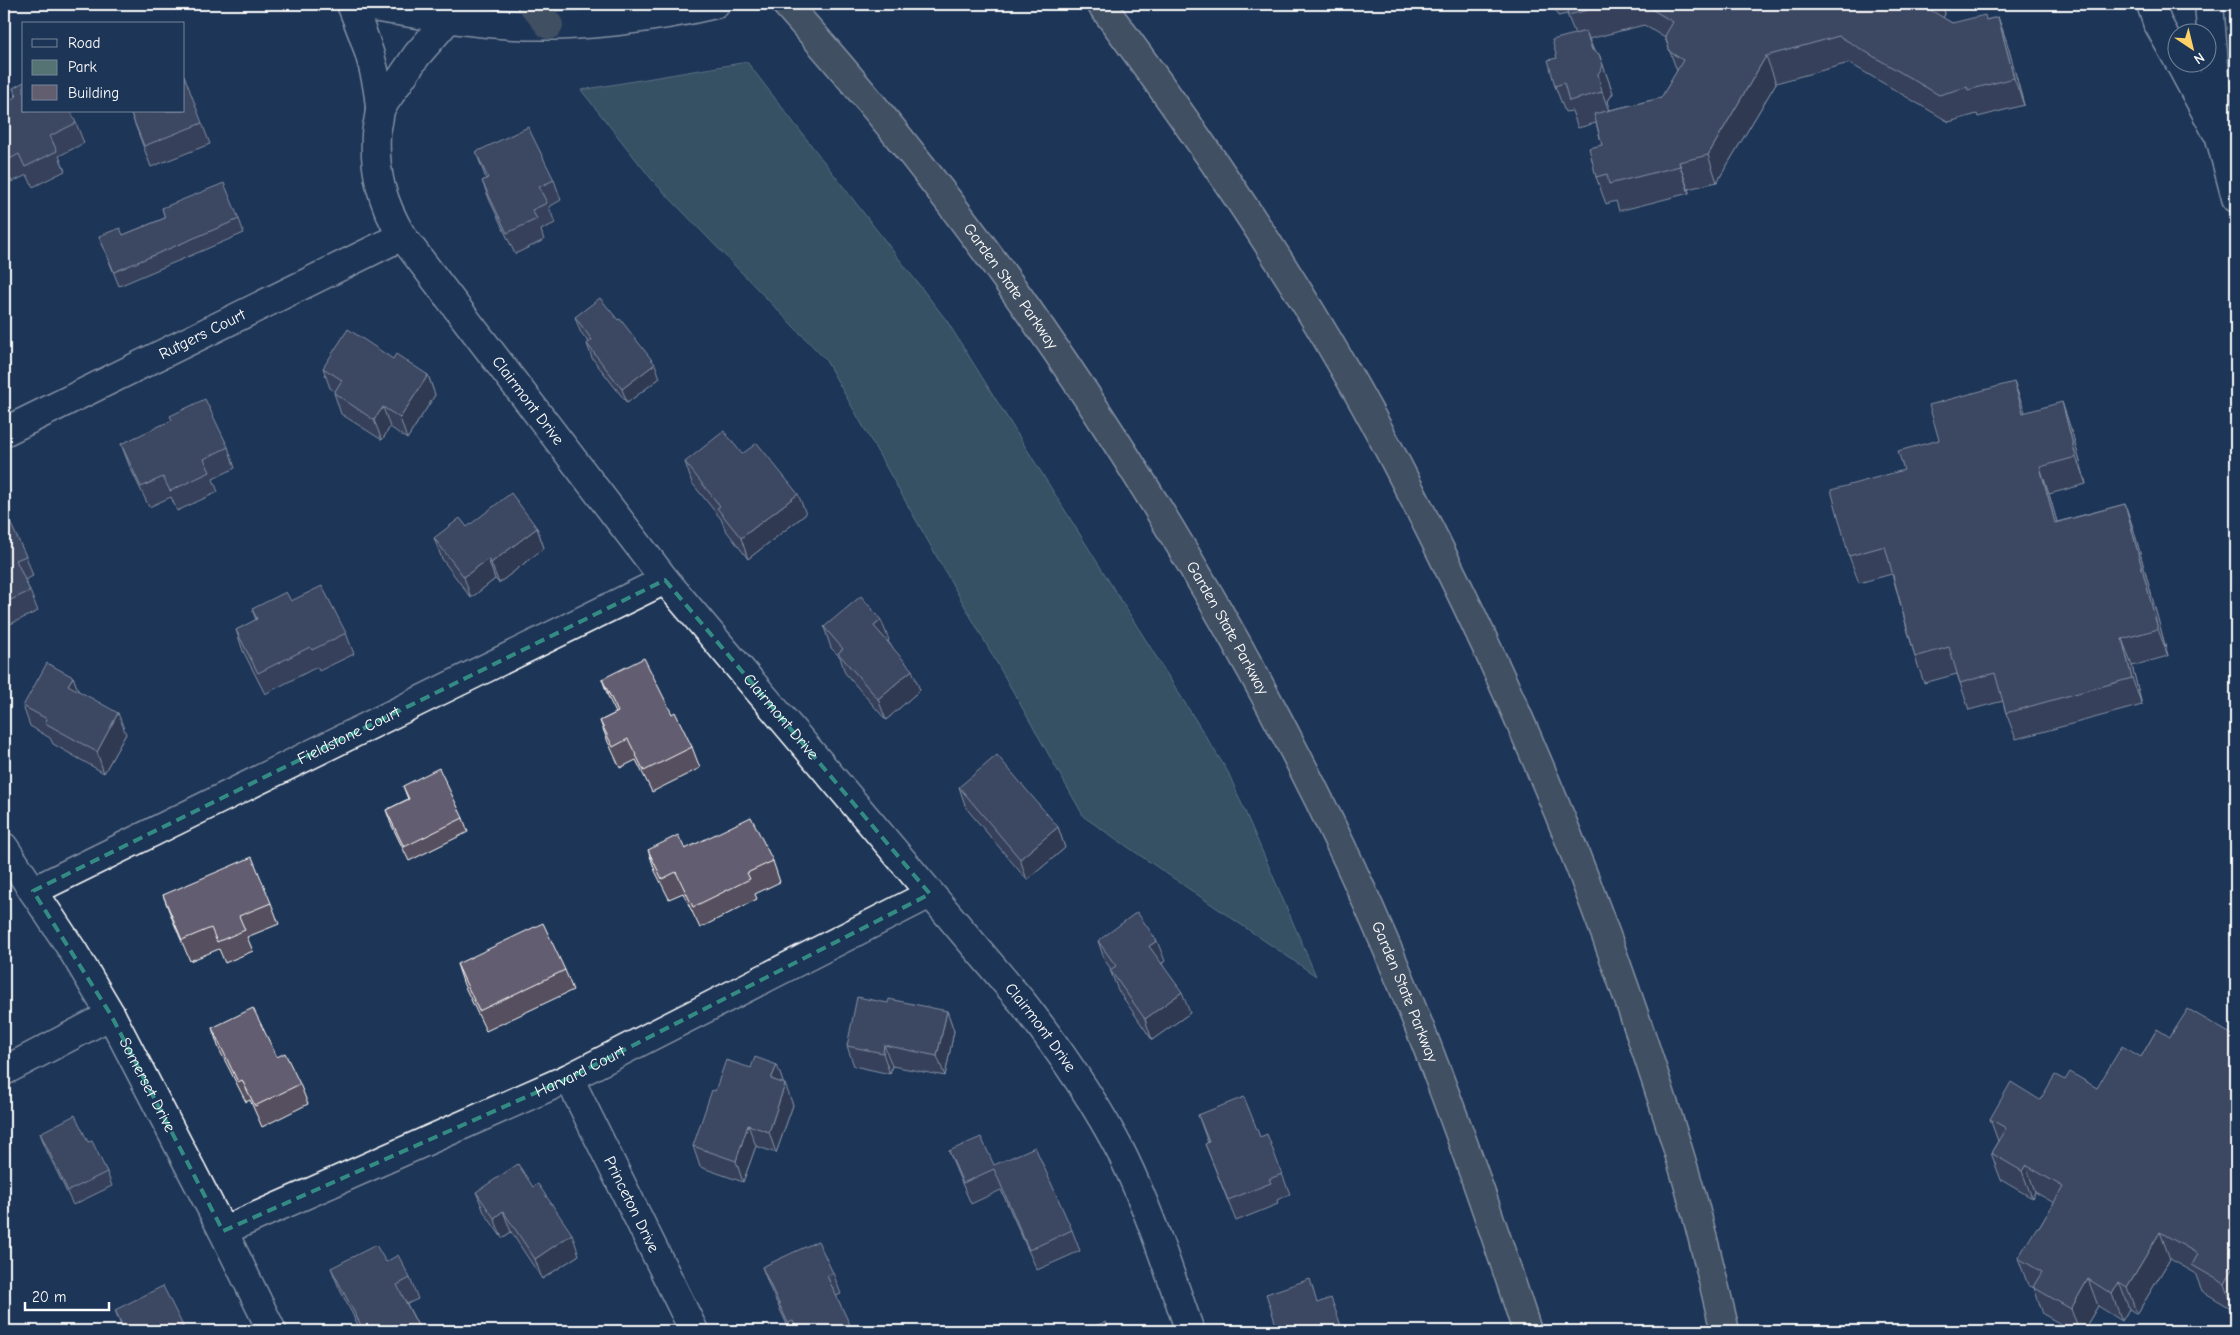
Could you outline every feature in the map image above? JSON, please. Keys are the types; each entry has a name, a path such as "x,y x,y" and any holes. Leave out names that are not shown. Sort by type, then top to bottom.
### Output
{"highway":[{"path":"532,4 549,25"},
{"name":"Garden State Parkway","path":"786,4 827,50 926,171 1033,316 1103,419 1181,546 1257,678 1327,817 1389,953 1447,1095 1527,1331"},
{"path":"1101,4 1179,110 1266,239 1344,368 1416,503 1485,641 1546,780 1602,922 1652,1067 1696,1213 1725,1331"}],"street":[{"path":"351,4 514,25 549,25 638,18 716,4"},
{"name":"Clairmont Drive","path":"351,4 375,67 380,109 376,131 376,170 384,203 402,236 665,580 1023,1003 1072,1069 1123,1156 1144,1204 1190,1331"},
{"path":"2151,4 2157,22 2168,42"},
{"path":"2209,4 2217,101 2228,129 2236,198"},
{"name":"Clairmont Drive","path":"380,109 416,55 449,18"},
{"path":"2186,72 2228,129"},
{"name":"Rutgers Court","path":"4,432 402,236"},
{"name":"Fieldstone Court","path":"33,891 665,580"},
{"name":"Somerset Drive","path":"4,847 73,951 111,1015 223,1231 272,1331"},
{"name":"Harvard Court","path":"223,1231 568,1078 930,894"},
{"path":"4,1071 111,1015"},
{"name":"Princeton Drive","path":"568,1078 694,1331"}],"highlighted area":[{"path":"665,580 930,894 569,1078 223,1231 111,1015 33,891"}],"green space":[{"path":"747,62 947,321 1228,772 1316,976 1084,817 825,359 653,181 581,90"}],"building":[{"path":"1565,4 1613,4 1568,15"},
{"path":"1643,4 1925,4 1924,6 1952,23 1985,15 1986,20 1998,17 2014,78 1968,90 1967,87 1939,95 1839,36 1766,56 1708,155 1679,162 1680,166 1609,184 1607,174 1596,177 1589,148 1602,145 1594,114 1661,98 1683,60 1670,52 1665,36 1673,22"},
{"path":"1586,31 1592,50 1599,54 1603,66 1598,74 1602,92 1569,101 1564,83 1555,86 1548,60 1557,58 1552,40"},
{"path":"185,78 202,123 144,146 130,112 185,112"},
{"path":"22,83 22,112 71,112 76,123 50,136 57,151 25,167 19,154 4,162 4,103 17,96 13,88"},
{"path":"528,127 554,180 539,187 547,203 532,210 537,219 507,233 482,181 488,178 476,152"},
{"path":"224,183 239,219 114,272 99,236 120,228 123,235 165,218 162,208"},
{"path":"600,298 618,320 620,319 655,364 622,389 587,344 592,340 575,317"},
{"path":"348,329 393,359 396,354 428,375 400,418 383,407 374,420 334,393 342,380 323,368"},
{"path":"2014,382 2023,413 2062,402 2076,457 2040,467 2055,523 2125,504 2158,629 2122,639 2132,678 2006,713 1995,673 1960,683 1949,647 1915,657 1885,546 1849,556 1831,490 1904,470 1898,451 1939,440 1929,405"},
{"path":"205,399 228,447 204,459 210,472 170,491 163,477 141,487 121,444 172,420 170,416"},
{"path":"724,431 742,454 757,443 798,494 741,538 717,508 720,506 685,462"},
{"path":"511,493 537,528 491,563 488,559 464,577 434,538 460,518 467,527"},
{"path":"9,520 26,556 16,560 30,591 4,603 4,523"},
{"path":"322,586 346,633 312,650 310,647 258,673 236,630 257,619 252,609 286,592 291,601"},
{"path":"861,596 881,620 874,626 912,670 878,699 838,653 843,649 824,627"},
{"path":"644,658 672,714 675,712 692,747 644,771 628,739 613,747 600,721 618,712 602,679"},
{"path":"47,663 73,677 68,685 118,713 97,752 45,723 47,719 23,706"},
{"path":"997,755 1058,827 1020,859 959,787"},
{"path":"439,768 463,818 404,847 386,810 409,799 403,786"},
{"path":"751,817 773,861 747,873 750,879 693,907 676,872 662,879 648,850 678,835 685,849"},
{"path":"252,857 271,903 239,916 245,930 217,942 211,928 182,940 163,895"},
{"path":"1137,912 1157,941 1149,946 1182,992 1145,1019 1110,970 1116,966 1098,941"},
{"path":"543,923 565,970 479,1011 457,964"},
{"path":"857,997 888,1003 889,999 947,1011 937,1056 884,1045 883,1053 847,1046"},
{"path":"253,1008 277,1057 285,1053 300,1084 255,1106 242,1080 238,1082 212,1028"},
{"path":"2188,1009 2236,1037 2236,1263 2225,1284 2192,1265 2198,1254 2160,1232 2127,1287 2119,1282 2112,1294 2088,1279 2071,1309 2033,1287 2042,1272 2018,1258 2037,1227 2039,1228 2063,1187 2026,1165 2022,1171 1991,1153 2006,1128 1990,1119 2011,1082 2040,1100 2055,1075 2065,1080 2070,1072 2097,1088 2122,1046 2141,1057 2157,1029 2170,1037"},
{"path":"755,1057 777,1065 771,1079 785,1084 769,1132 748,1125 736,1161 693,1146 712,1090 715,1091 726,1060 751,1068"},
{"path":"1244,1097 1260,1137 1267,1134 1282,1174 1269,1179 1271,1183 1228,1200 1205,1144 1209,1142 1198,1115"},
{"path":"75,1115 88,1142 92,1141 107,1172 68,1191 40,1133"},
{"path":"981,1137 994,1165 1035,1147 1072,1230 1029,1250 994,1169 963,1183 949,1151"},
{"path":"518,1164 533,1187 538,1184 572,1234 535,1259 503,1211 494,1218 476,1192"},
{"path":"818,1241 833,1273 827,1276 851,1327 842,1331 798,1331 793,1321 788,1323 762,1267"},
{"path":"376,1245 386,1262 398,1255 410,1278 397,1285 420,1330 364,1331 331,1268"},
{"path":"1310,1279 1317,1303 1331,1298 1343,1331 1278,1331 1266,1294"},
{"path":"163,1286 183,1326 173,1331 125,1331 115,1310"},
{"path":"1106,1322 1110,1331 1079,1331"}]}
